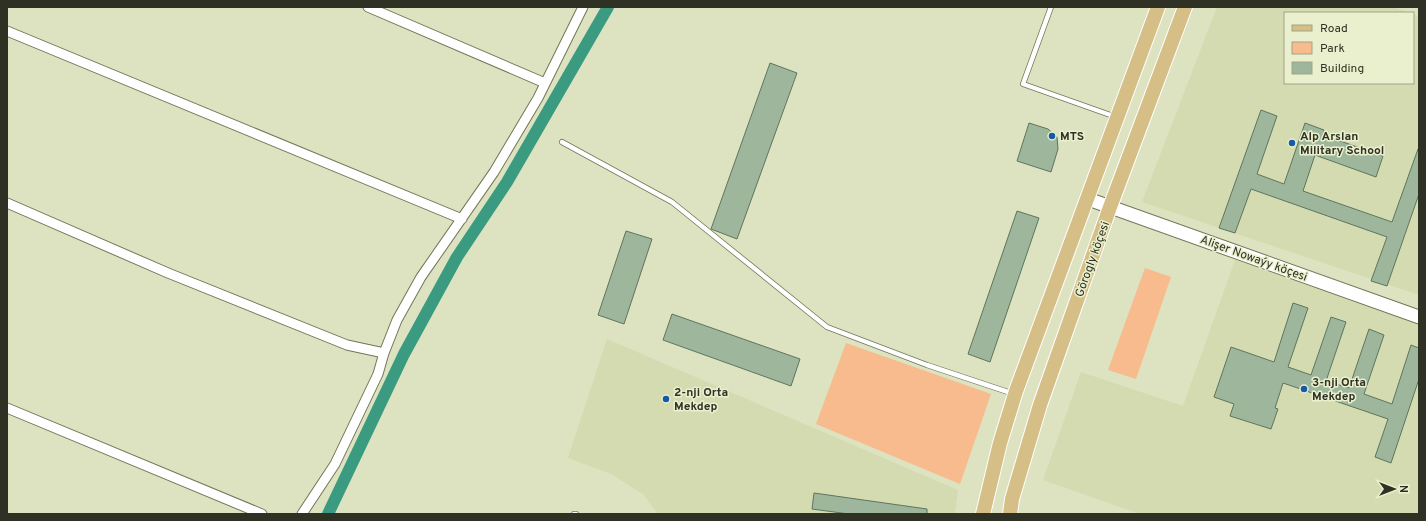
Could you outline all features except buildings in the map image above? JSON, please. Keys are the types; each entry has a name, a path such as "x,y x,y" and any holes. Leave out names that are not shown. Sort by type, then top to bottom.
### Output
{"main road":[{"name":"Görogly köçesi","path":"983,514 1000,443 1015,395 1158,7"},
{"name":"Görogly köçesi","path":"1010,514 1012,499 1040,405 1110,207 1185,7"}],"street":[{"path":"368,7 545,83"},
{"path":"302,514 335,464 378,374 384,353 397,320 421,277 494,172 538,98 583,7"},
{"path":"7,31 462,219"},
{"name":"Alişer Nowaýy köçesi","path":"1088,199 1419,317"},
{"path":"7,202 168,273 347,345 384,353"},
{"path":"7,408 262,514"}],"lane":[{"path":"1052,7 1023,84 1117,118"},
{"path":"562,142 672,202 827,327 927,365 1015,395"}],"shaded area":[{"name":"Alp Arslan Military School","path":"1217,7 1393,7 1406,12 1284,12 1284,84 1414,84 1414,14 1419,17 1419,295 1142,202"},
{"name":"3-nji Orta Mekdep","path":"1235,260 1419,325 1419,514 1140,514 1043,480 1081,372 1183,406"},
{"name":"2-nji Orta Mekdep","path":"607,339 958,490 955,514 658,514 643,494 611,474 568,458"}],"green space":[{"path":"1145,268 1171,277 1136,379 1108,370"},
{"path":"846,343 991,394 960,484 816,424"}],"waterway":[{"path":"328,514 404,354 457,257 507,182 608,7"}],"place":[{"name":"MTS","path":"1052,136"},
{"name":"Alp Arslan Military School","path":"1292,143"},
{"name":"3-nji Orta Mekdep","path":"1304,389"},
{"name":"2-nji Orta Mekdep","path":"666,399"}]}
